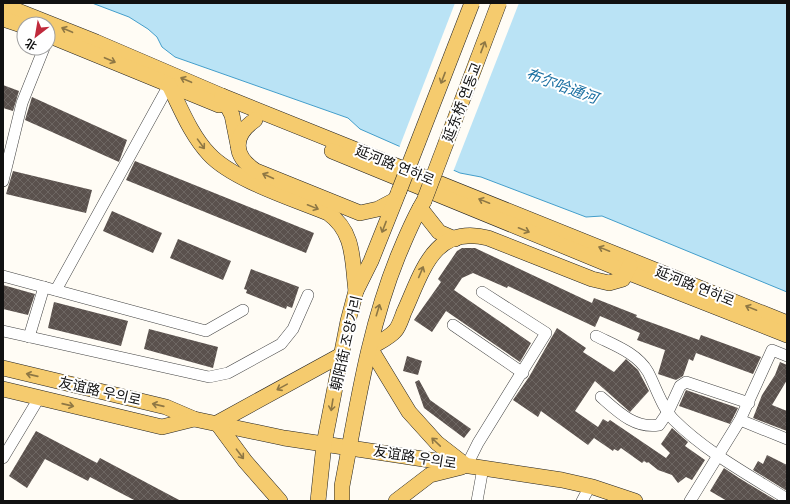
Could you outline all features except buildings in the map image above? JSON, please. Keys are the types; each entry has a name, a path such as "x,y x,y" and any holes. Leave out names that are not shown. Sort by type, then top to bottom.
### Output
{"main road":[{"name":"延东桥 연동교","path":"397,195 472,3"},
{"name":"延东桥 연동교","path":"422,204 500,3"},
{"name":"延河路 연하로","path":"3,5 90,39 222,96 629,266 787,335"},
{"path":"3,19 16,23"},
{"name":"延河路 연하로","path":"56,42 169,85 629,266 787,323"},
{"path":"169,85 191,129 209,154 229,171 328,213 337,219 344,227 350,241 356,291"},
{"path":"191,129 194,112 206,100 222,96 229,109 238,148 243,160 256,171 352,210 366,212 378,209 397,195"},
{"path":"238,148 242,134 255,120"},
{"name":"朝阳街 조양거리","path":"318,501 324,444 341,355 356,291 371,262 397,195"},
{"path":"422,204 438,232 455,239"},
{"name":"朝阳街 조양거리","path":"342,501 342,486 362,377 370,348 376,317 386,286 414,216 422,204"},
{"path":"467,465 437,444 409,412 370,348 396,331 428,258 440,246 455,239 476,235 488,238 576,273 609,283 621,281 629,266"},
{"path":"280,501 245,461 217,423 341,355"},
{"name":"友谊路 우의로","path":"3,368 166,407 194,419 284,438 535,475 590,486 635,501"},
{"name":"友谊路 우의로","path":"3,390 162,427 194,419"},
{"path":"396,501 430,475 467,465"}],"street":[{"path":"3,181 22,103 40,56"},
{"path":"56,290 169,85"},
{"path":"3,276 206,330 243,310"},
{"path":"29,337 44,287"},
{"path":"467,465 478,443 523,373 546,333 482,292"},
{"path":"3,331 209,377 228,373 281,344 293,329 308,295"},
{"path":"453,325 523,373"},
{"path":"596,336 631,354 640,362 647,371 673,419 718,456 787,499"},
{"path":"690,501 740,420 772,350 787,356"},
{"path":"601,397 628,420 649,427 659,425 668,412 680,386 686,382 748,403"},
{"path":"3,458 39,398"},
{"path":"740,420 787,439"},
{"path":"477,501 483,468"},
{"path":"582,501 590,486"}],"water":[{"name":"布尔哈通河","path":"92,3 787,3 787,292 602,216 586,217 481,177 460,173 360,129 348,118 175,57 162,47 157,37 148,29 129,17"}],"pier":[{"path":"455,3 519,3 453,172 399,148"}]}
